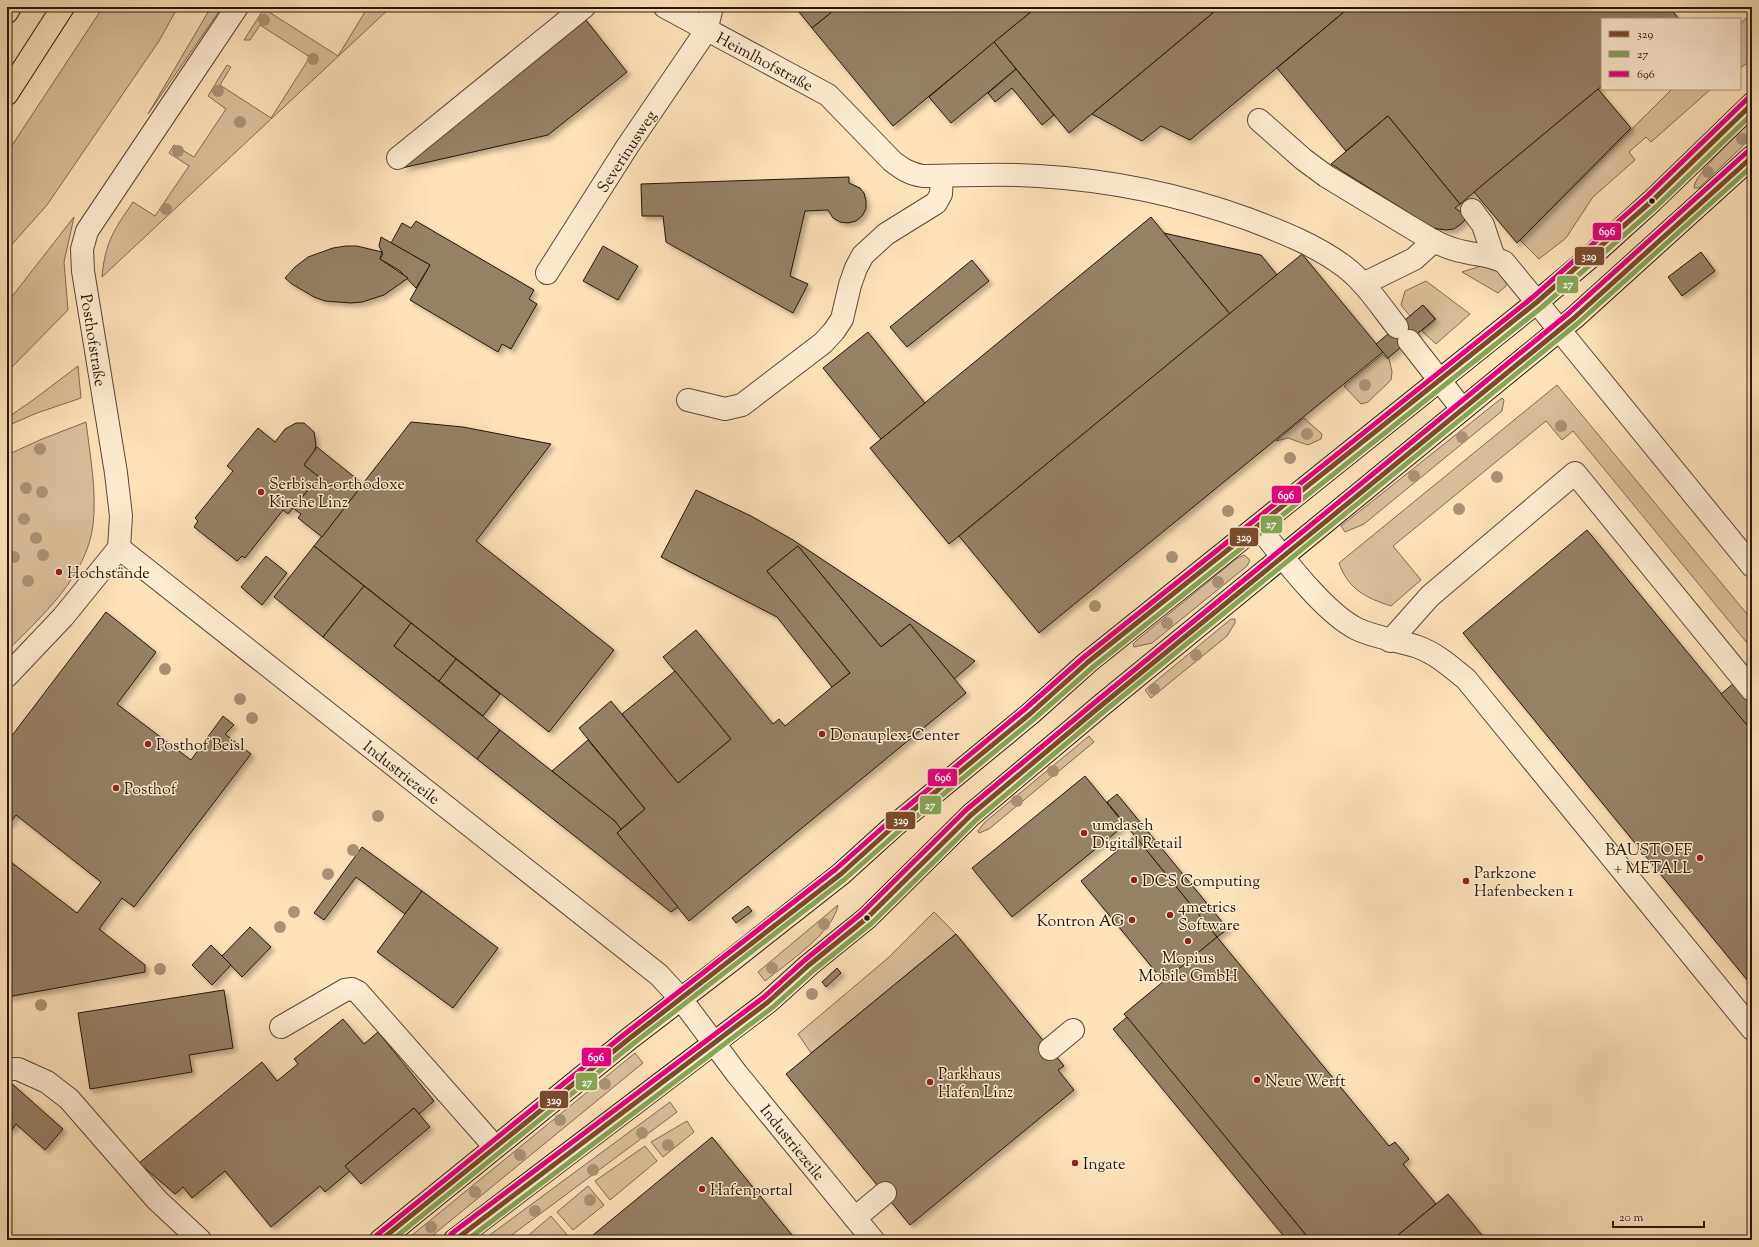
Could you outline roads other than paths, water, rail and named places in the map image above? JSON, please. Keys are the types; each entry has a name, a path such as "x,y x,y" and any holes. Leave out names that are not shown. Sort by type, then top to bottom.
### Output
{"main road":[{"path":"7,12 10,7"},
{"path":"7,94 63,7"},
{"path":"381,1240 681,999 841,874 894,826 1030,714 1088,662 1537,302 1588,259 1652,201 1752,104"},
{"path":"455,1240 768,1002 809,965 867,918 971,814 1462,408 1560,330 1609,288 1752,157"}],"street":[{"name":"Posthofstraße","path":"119,548 120,516 116,473 88,309 82,249 87,231 237,7"},
{"path":"398,158 584,7"},
{"name":"Heimlhofstraße","path":"665,7 706,31 828,95 902,170 912,175 942,176 995,174 1070,178 1112,184 1197,202 1264,225 1302,241 1325,253 1346,268 1363,284 1462,408"},
{"path":"706,31 712,7"},
{"name":"Severinusweg","path":"547,273 627,147 706,31"},
{"path":"1259,120 1303,159 1326,176 1434,240 1463,252 1487,255 1504,262 1752,566"},
{"path":"688,400 726,409 742,405 823,343 834,332 842,319 850,285 863,255 886,234 936,203 942,194 942,176"},
{"path":"1472,210 1483,225 1494,258"},
{"path":"1363,284 1414,259 1434,240"},
{"path":"1390,641 1430,596 1575,473 1752,690"},
{"path":"1258,526 1283,557 1327,606 1356,629 1390,641 1418,647 1442,659 1466,679 1752,1028"},
{"path":"7,676 63,617 119,548"},
{"name":"Industriezeile","path":"119,548 659,975 681,999 713,1044 873,1240"},
{"path":"281,1027 345,990 352,989 358,992 495,1147"},
{"path":"1050,1049 1073,1030"},
{"path":"7,1069 18,1069 47,1082 69,1099 157,1200 200,1240"},
{"path":"855,1218 885,1193"}],"place":[{"name":"Serbisch-orthodoxe Kirche Linz","path":"261,492"},
{"name":"Hochstände","path":"59,572"},
{"name":"Donauplex-Center","path":"822,734"},
{"name":"Posthof Beisl","path":"148,744"},
{"name":"Posthof","path":"116,788"},
{"name":"umdasch Digital Retail","path":"1084,833"},
{"name":"BAUSTOFF + METALL","path":"1700,858"},
{"name":"DCS Computing","path":"1134,880"},
{"name":"Parkzone Hafenbecken 1","path":"1466,881"},
{"name":"4metrics Software","path":"1170,915"},
{"name":"Kontron AG","path":"1132,920"},
{"name":"Mopius Mobile GmbH","path":"1188,941"},
{"name":"Neue Werft","path":"1257,1080"},
{"name":"Parkhaus Hafen Linz","path":"930,1082"},
{"name":"Ingate","path":"1075,1163"},
{"name":"Hafenportal","path":"702,1189"}]}
